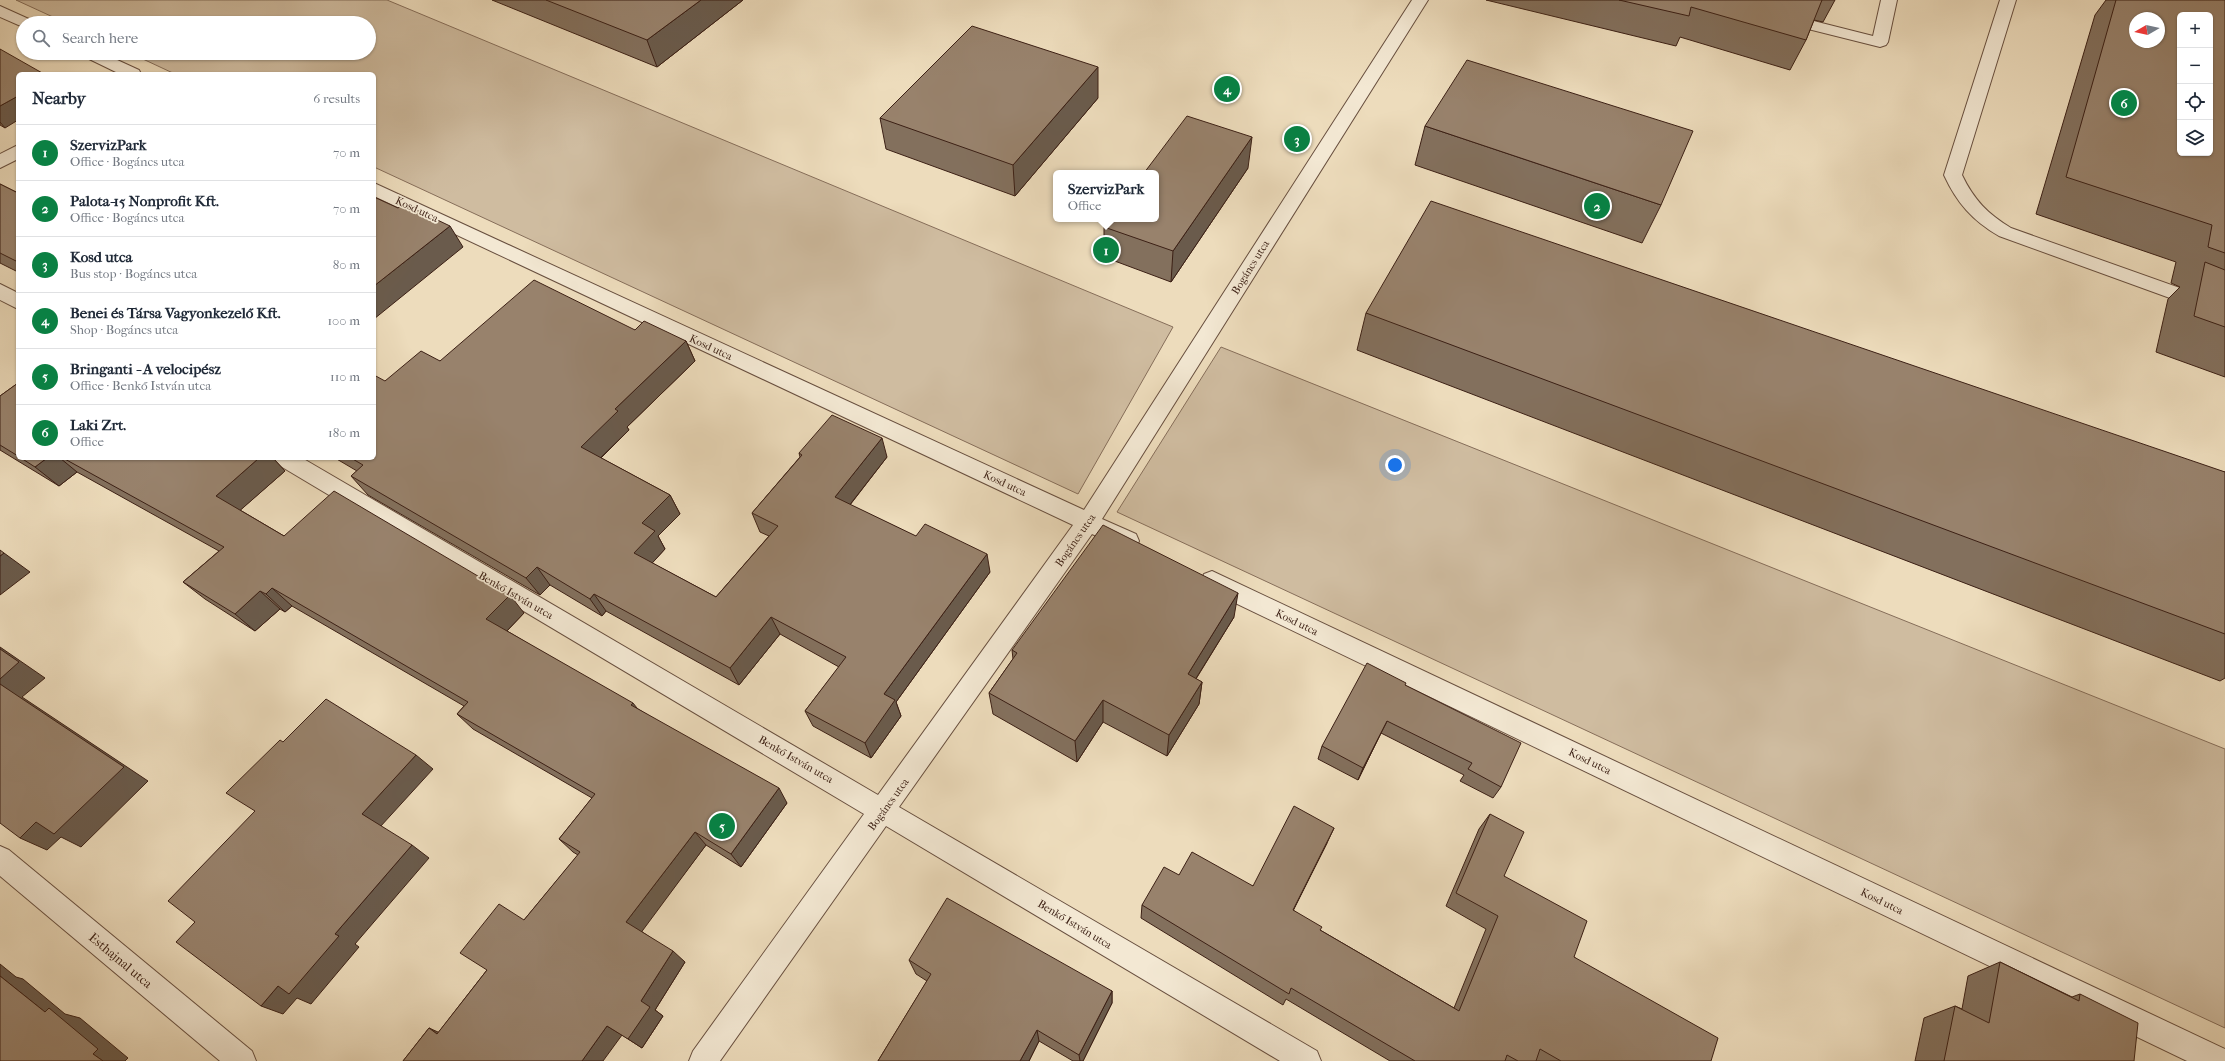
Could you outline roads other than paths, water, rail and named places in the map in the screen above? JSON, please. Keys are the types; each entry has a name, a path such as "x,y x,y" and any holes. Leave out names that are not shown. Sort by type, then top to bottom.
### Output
{"street":[{"name":"Bogáncs utca","path":"703,1061 1088,522 1420,0"},
{"path":"1765,13 1880,42 1889,0"},
{"path":"2008,0 1953,175 1963,198 1981,218 2005,232 2225,311"},
{"path":"0,11 16,19"},
{"path":"104,60 129,72"},
{"path":"0,162 16,152"},
{"name":"Kosd utca","path":"376,190 1146,550"},
{"path":"0,291 16,301"},
{"name":"Benkő István utca","path":"287,460 1307,1061"},
{"name":"Kosd utca","path":"1196,574 2218,1061"},
{"name":"Esthajnal utca","path":"0,859 242,1061"}],"place":[{"name":"Benei és Társa Vagyonkezelő Kft.","path":"1227,89"},
{"name":"Laki Zrt.","path":"2124,103"},
{"name":"Kosd utca","path":"1297,139"},
{"name":"Palota-15 Nonprofit Kft.","path":"1597,206"},
{"name":"SzervizPark","path":"1106,250"},
{"name":"Bringanti - A velocipész","path":"722,826"}]}
